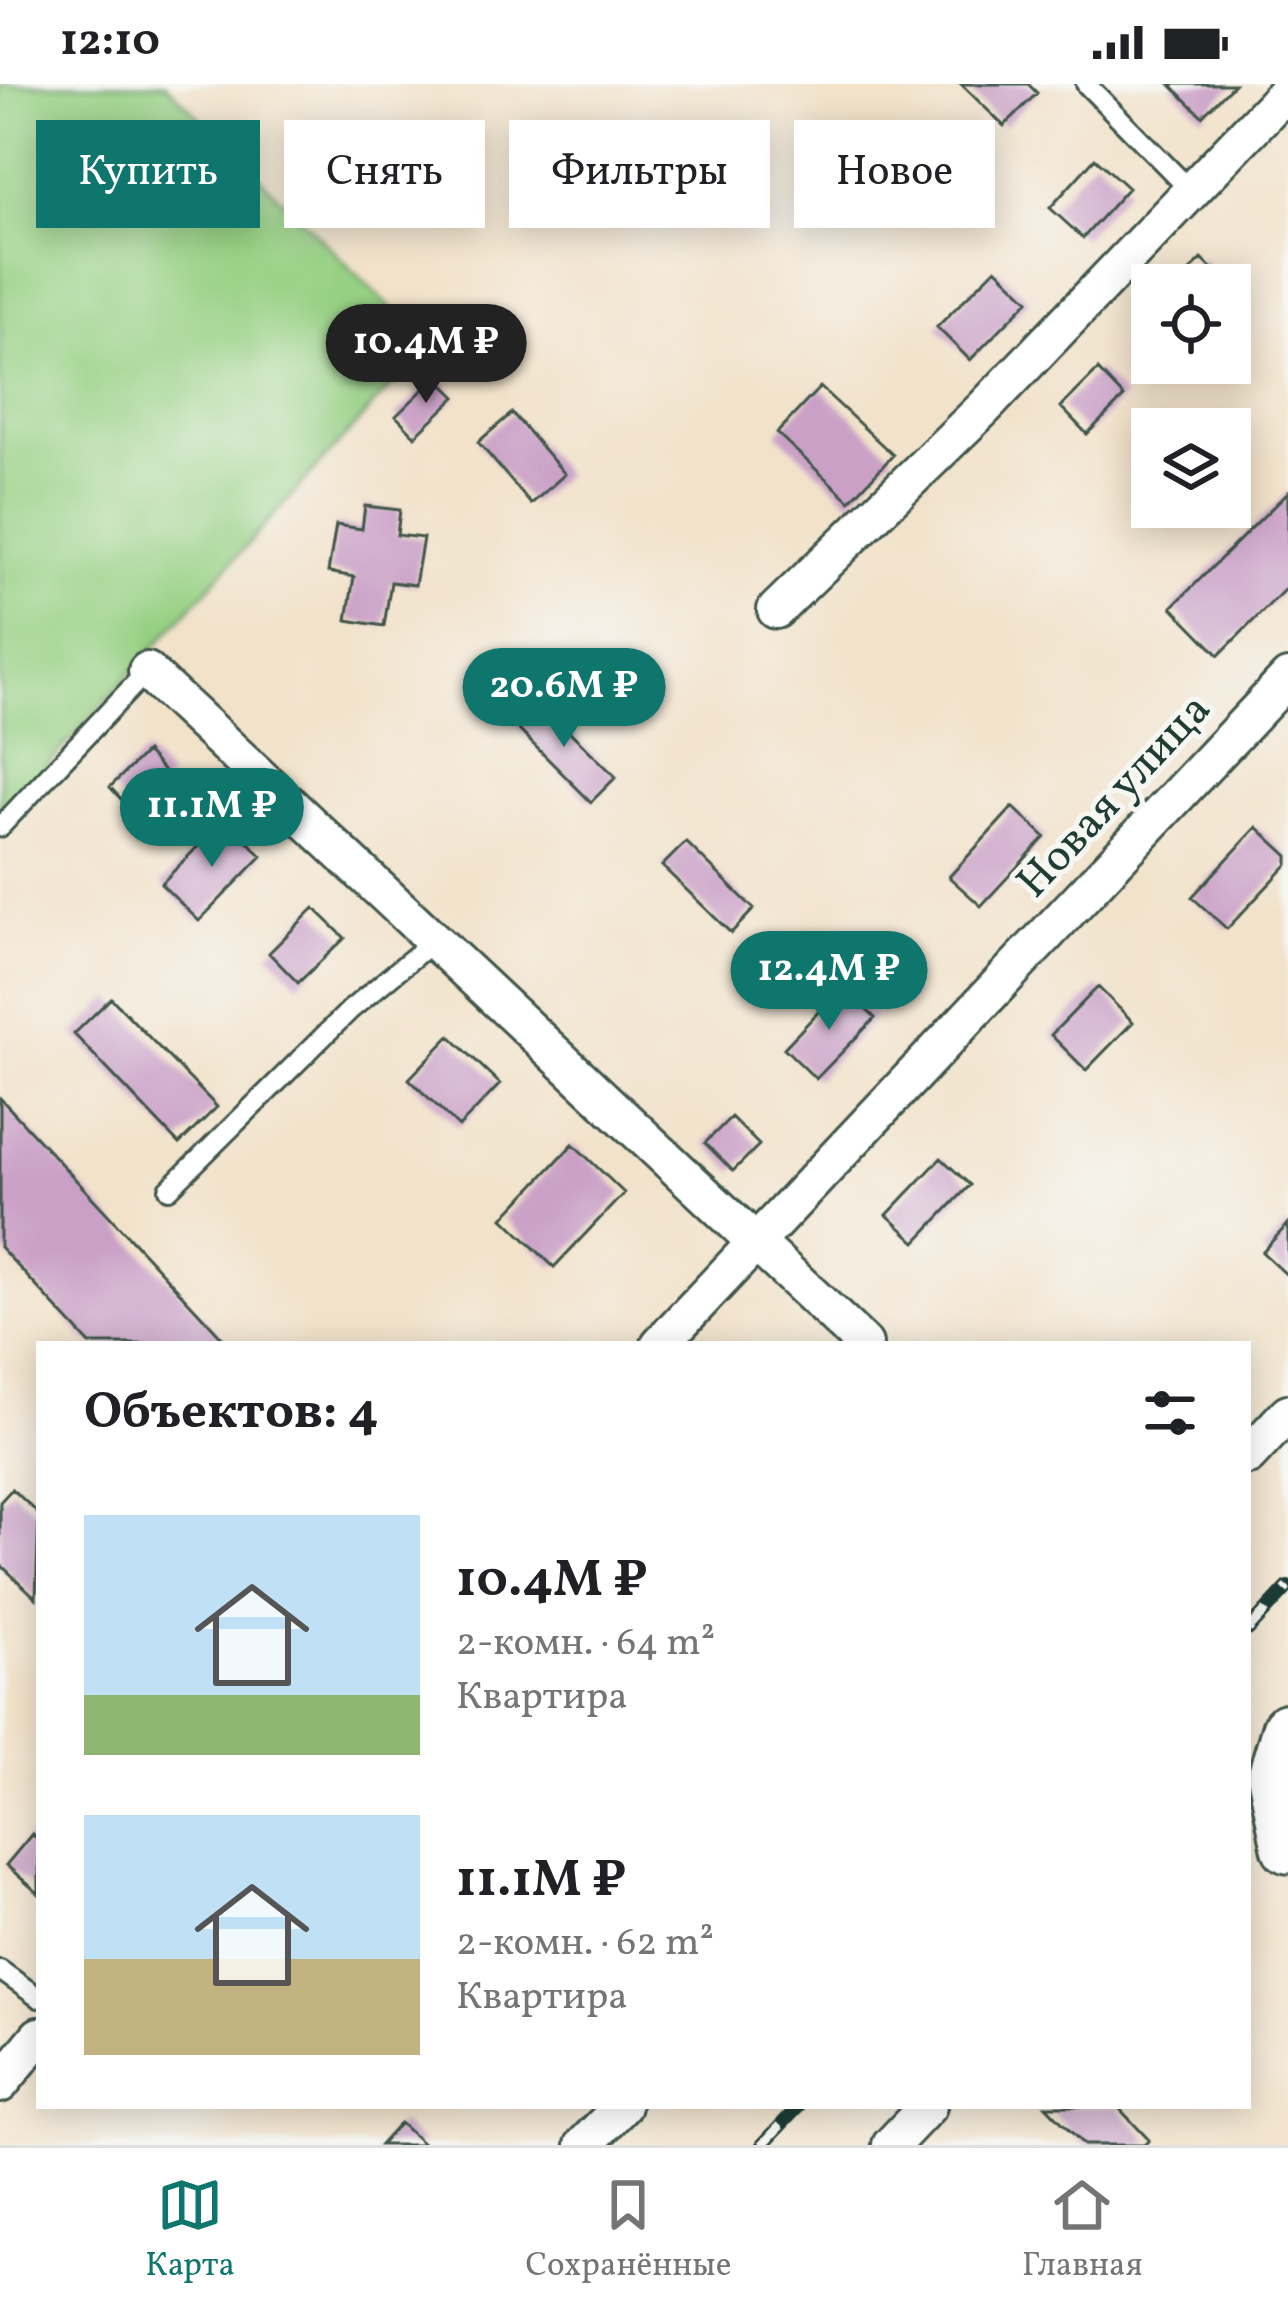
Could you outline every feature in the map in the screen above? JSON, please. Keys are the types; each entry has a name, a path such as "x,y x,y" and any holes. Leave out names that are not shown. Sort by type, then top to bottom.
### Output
{"main road":[{"path":"1270,1766 1288,1846"}],"street":[{"path":"776,610 983,409 1288,90"},
{"path":"146,671 861,1341"},
{"name":"Новая улица","path":"663,1341 1288,678"},
{"path":"1251,1453 1288,1413"},
{"path":"0,2084 36,2040"},
{"path":"584,2145 619,2109"},
{"path":"891,2145 925,2109"}],"lane":[{"path":"1086,84 1192,191"},
{"path":"0,827 146,671"},
{"path":"169,1190 350,1010 432,942"},
{"path":"0,1970 36,1997"}],"green space":[{"path":"0,84 166,84 202,120 36,120 36,228 260,228 260,178 284,202 284,228 311,228 428,345 0,818"}],"building":[{"path":"961,84 1028,84 1037,93 1004,126"},
{"path":"1170,84 1234,84 1202,116"},
{"path":"1095,158 1128,188 1083,238 1050,208"},
{"path":"996,268 1029,300 970,360 937,327"},
{"path":"1098,370 1124,397 1087,434 1061,407"},
{"path":"436,377 456,397 415,436 396,416"},
{"path":"820,387 893,455 850,501 777,433"},
{"path":"512,413 565,474 531,504 478,442"},
{"path":"1288,492 1288,586 1219,655 1172,607"},
{"path":"365,506 400,510 397,535 423,538 415,585 391,582 384,626 347,620 354,577 328,572 336,525 362,529"},
{"path":"535,698 616,777 591,802 511,722"},
{"path":"146,752 169,777 133,812 110,787"},
{"path":"1013,807 1045,837 981,906 949,877"},
{"path":"225,819 262,856 199,921 161,884"},
{"path":"1257,827 1288,856 1288,864 1227,929 1192,897"},
{"path":"686,842 754,909 731,933 662,866"},
{"path":"314,908 345,938 298,983 269,953"},
{"path":"842,987 875,1018 816,1079 784,1048"},
{"path":"1098,987 1133,1022 1086,1070 1051,1035"},
{"path":"111,998 217,1107 179,1144 74,1034"},
{"path":"450,1036 500,1084 459,1127 409,1079"},
{"path":"0,1098 225,1341 87,1341 0,1247"},
{"path":"731,1117 759,1145 733,1171 705,1143"},
{"path":"573,1144 624,1193 554,1267 503,1218"},
{"path":"941,1158 970,1185 916,1242 887,1215"},
{"path":"1288,1224 1288,1276 1262,1252"},
{"path":"12,1489 36,1511 36,1598 0,1564 0,1502"},
{"path":"32,1834 36,1837 36,1891 6,1865"},
{"path":"1049,2109 1120,2109 1149,2140 1144,2145 1084,2145"},
{"path":"400,2123 424,2145 380,2145"}],"railway":[{"path":"1251,1627 1288,1587"},
{"path":"762,2145 796,2109"}]}
